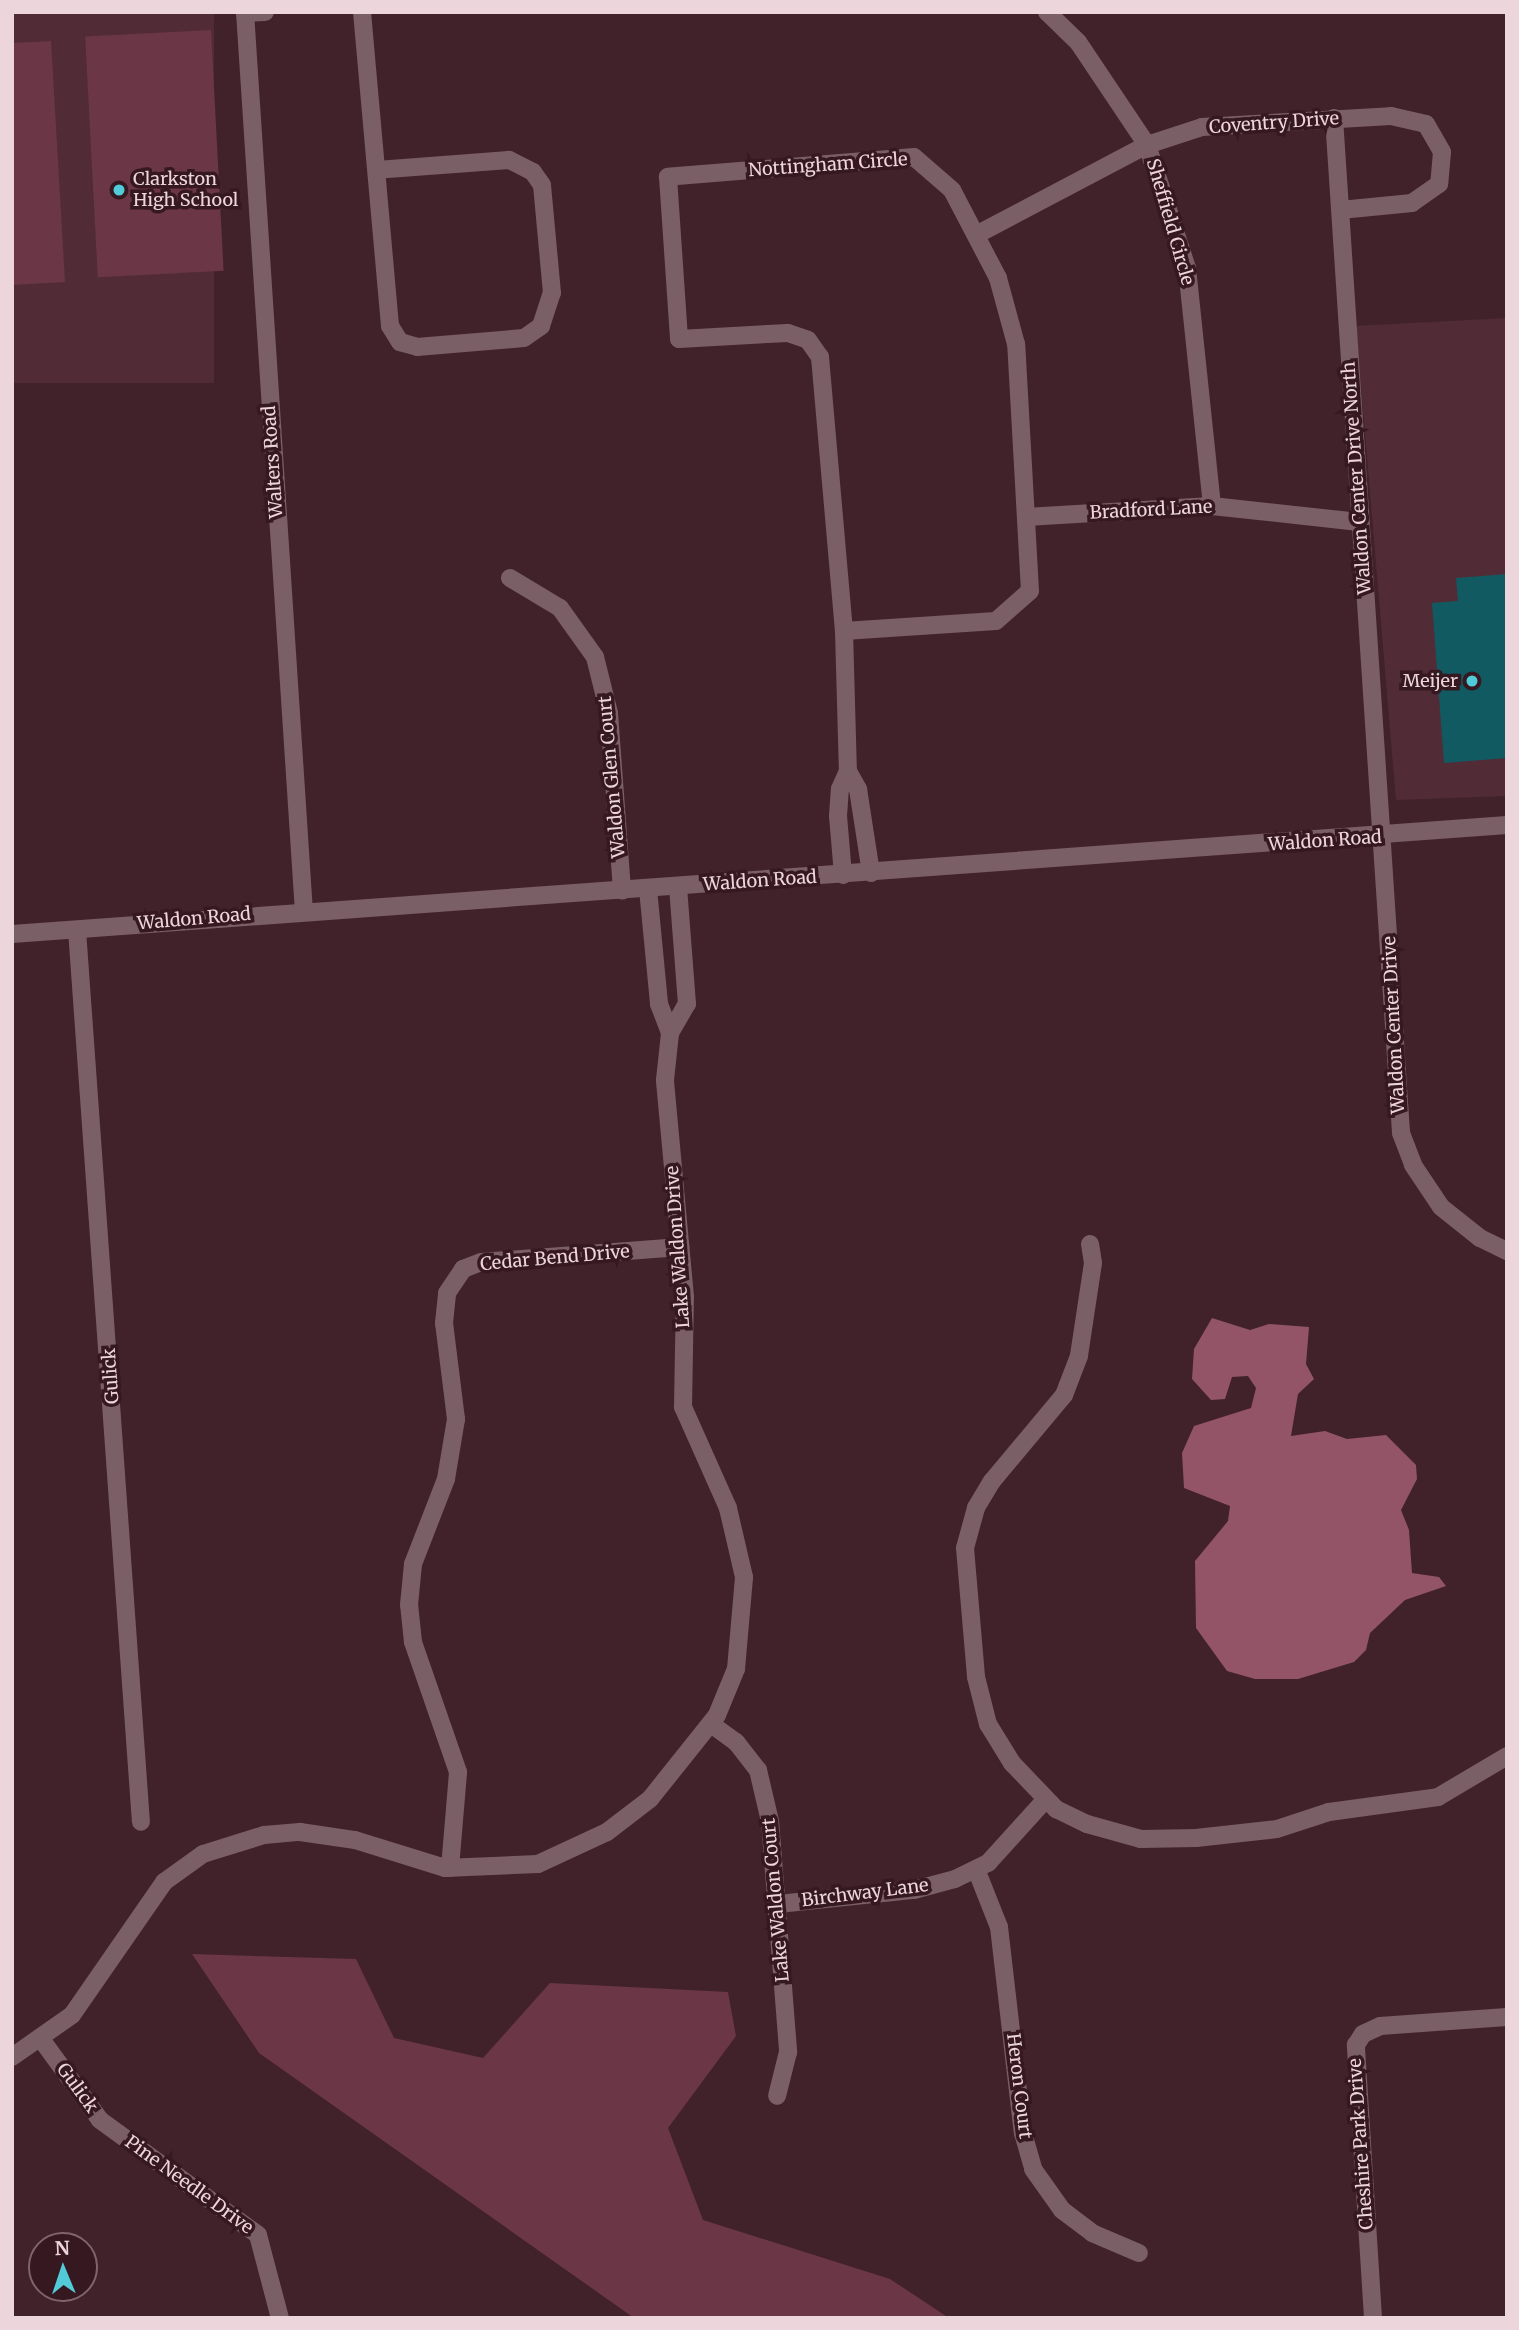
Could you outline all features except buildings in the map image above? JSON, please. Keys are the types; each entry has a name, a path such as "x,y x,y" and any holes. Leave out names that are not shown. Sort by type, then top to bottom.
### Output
{"street":[{"path":"245,13 265,12"},
{"path":"362,12 390,326 400,341 417,346 524,338 541,326 552,293 542,185 533,172 509,160 377,170"},
{"name":"Sheffield Circle","path":"1047,12 1078,42 1147,145 1187,268 1212,506"},
{"name":"Walters Road","path":"245,13 304,911"},
{"name":"Coventry Drive","path":"976,235 1147,145 1202,128 1391,116 1426,124 1443,152 1438,184 1412,202 1340,210"},
{"name":"Waldon Center Drive North","path":"1334,118 1359,522 1384,837"},
{"name":"Nottingham Circle","path":"843,875 838,816 840,789 848,771 844,631 820,357 808,340 788,333 679,339 668,177 914,157 952,190 998,278 1016,344 1030,591 1015,609 996,621 844,631"},
{"name":"Bradford Lane","path":"1026,517 1212,506 1359,522"},
{"name":"Waldon Glen Court","path":"510,578 560,608 595,657 609,713 622,891"},
{"name":"Nottingham Circle","path":"848,771 858,789 871,873"},
{"name":"Waldon Road","path":"12,934 304,911 678,888 1384,837 1507,825"},
{"name":"Waldon Center Drive","path":"1384,837 1401,1133 1413,1165 1441,1208 1480,1238 1507,1251"},
{"name":"Lake Waldon Drive","path":"12,2057 72,2015 164,1882 203,1854 253,1837 300,1832 355,1840 394,1856 450,1868 538,1864 596,1839 650,1799 711,1724 736,1668 744,1577 728,1508 683,1407 680,1247 665,1080 670,1033 687,1004 678,888"},
{"name":"Lake Waldon Drive","path":"648,889 659,1004 670,1033"},
{"name":"Gulick","path":"77,930 141,1822"},
{"path":"1090,1244 1093,1263 1079,1356 1063,1395 992,1481 976,1508 965,1548 976,1676 988,1724 1012,1763 1046,1799 1113,1832 1141,1839 1196,1838 1438,1797 1507,1756"},
{"name":"Cedar Bend Drive","path":"450,1868 458,1772 413,1642 409,1605 414,1564 446,1479 456,1419 444,1323 447,1293 463,1269 481,1262 680,1247"},
{"name":"Lake Waldon Court","path":"711,1724 736,1742 758,1770 770,1821 788,2052 777,2096"},
{"name":"Birchway Lane","path":"778,1904 914,1890 976,1869 1009,1843 1046,1799"},
{"name":"Heron Court","path":"976,1869 999,1927 1023,2133 1033,2169 1062,2210 1092,2233 1139,2253"},
{"name":"Cheshire Park Drive","path":"1373,2318 1356,2045 1363,2034 1380,2026 1507,2017"},
{"name":"Gulick","path":"41,2039 100,2120 117,2133"},
{"name":"Pine Needle Drive","path":"117,2133 258,2235 280,2318"}],"shaded area":[{"name":"Clarkston High School","path":"12,12 214,12 214,383 12,383"},
{"path":"211,30 224,271 98,277 85,37"},
{"path":"51,41 65,282 12,285 12,43"},
{"path":"1507,318 1507,796 1396,800 1356,326"},
{"path":"1212,1318 1250,1330 1269,1324 1309,1327 1306,1364 1314,1379 1298,1394 1291,1436 1325,1431 1347,1439 1386,1435 1416,1465 1417,1479 1401,1510 1409,1530 1412,1573 1439,1577 1446,1586 1405,1600 1370,1633 1366,1650 1354,1662 1298,1679 1255,1679 1227,1671 1196,1628 1195,1561 1228,1521 1230,1506 1184,1488 1182,1453 1194,1426 1251,1408 1256,1388 1248,1376 1232,1377 1225,1399 1211,1400 1192,1379 1194,1349"},
{"path":"192,1954 356,1959 394,2038 483,2058 550,1983 728,1992 736,2036 668,2128 703,2220 890,2279 949,2318 634,2318 259,2053"}],"place":[{"name":"Clarkston High School","path":"119,190"},
{"name":"Meijer","path":"1472,681"}]}
